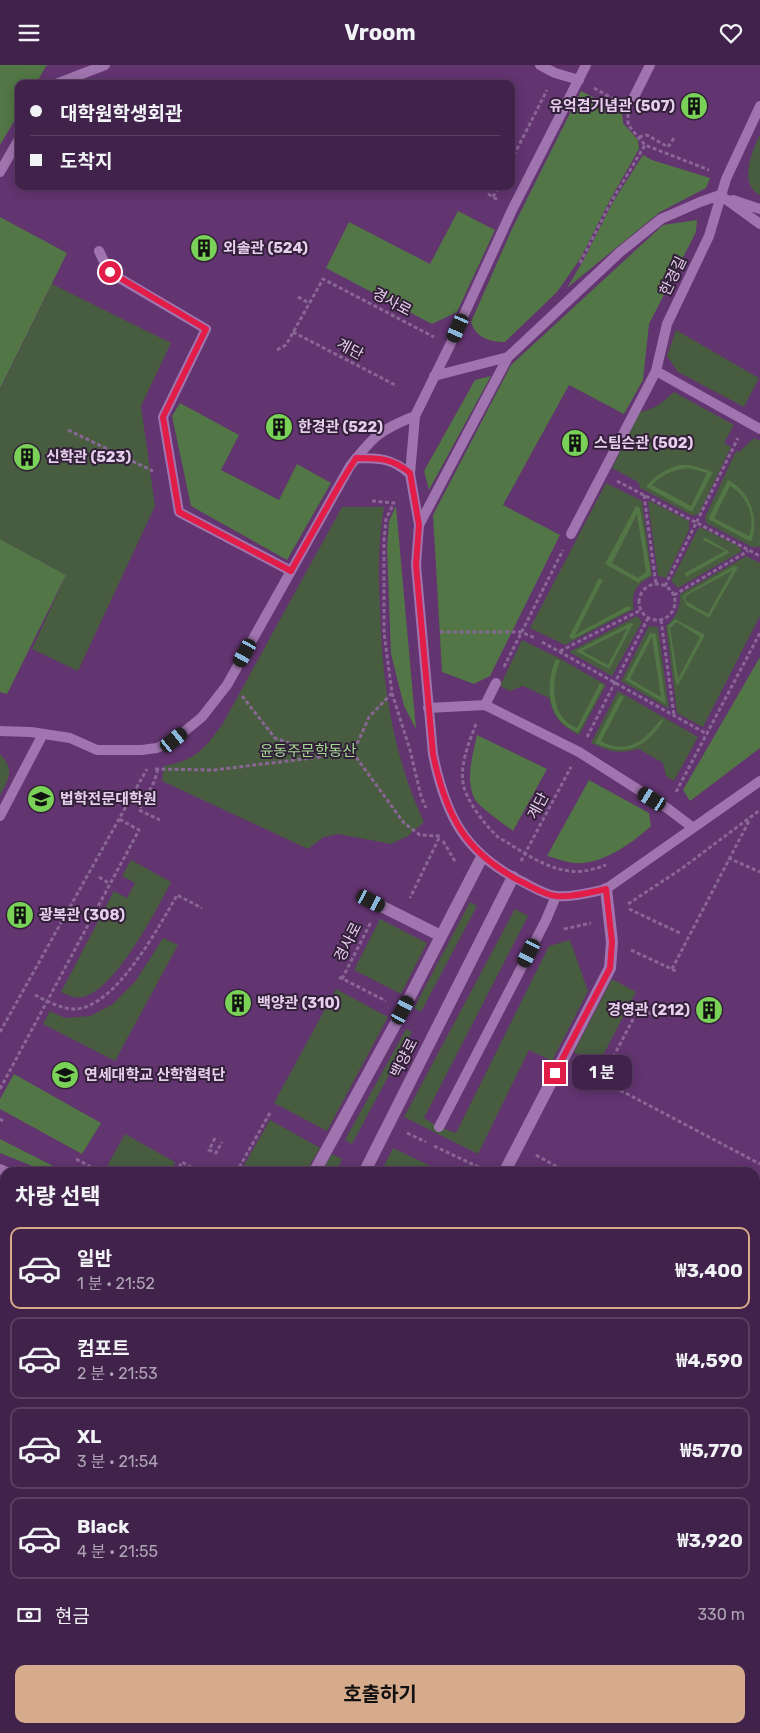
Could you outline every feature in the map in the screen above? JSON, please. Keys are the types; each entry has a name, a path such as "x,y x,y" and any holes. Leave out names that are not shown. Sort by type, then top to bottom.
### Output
{"street":[{"path":"317,1167 399,1018 482,857"},
{"name":"백양로","path":"367,1167 513,877"},
{"path":"507,1167 610,968 612,942 606,889"},
{"path":"371,901 441,936"}],"lane":[{"path":"66,80 105,65"},
{"path":"540,65 555,73 579,80"},
{"path":"586,65 513,208 415,416 410,473 419,525 416,565 428,708 438,780 446,802 464,837 482,857 513,877 556,896 585,894 606,889 760,781"},
{"path":"634,97 650,65"},
{"name":"한경길","path":"571,534 656,371 667,324 709,236 720,195 760,106"},
{"path":"0,172 15,146"},
{"path":"419,525 508,357 619,253 660,219 720,195 760,209"},
{"path":"720,195 760,224"},
{"path":"99,251 110,272 206,329 163,417 179,512 291,571"},
{"path":"434,376 508,357"},
{"path":"656,371 760,429"},
{"path":"0,731 70,738 97,749 142,750 157,748 174,740 202,717 222,693 345,474 356,458 368,442 383,429 415,416"},
{"path":"356,458 381,458 394,462 410,473"},
{"path":"485,705 496,683"},
{"path":"428,708 485,705 579,753 667,808 692,827"},
{"path":"0,816 43,734"},
{"path":"439,1127 546,920 556,896"}],"path":[{"path":"515,153 555,73"},
{"path":"579,80 620,102"},
{"path":"628,125 645,145 703,167"},
{"path":"638,137 647,135 668,147 674,138"},
{"path":"575,271 611,202 645,145"},
{"path":"488,194 493,197 497,190"},
{"name":"경사로","path":"309,303 323,279 450,345"},
{"path":"277,350 286,345 309,303 298,297"},
{"name":"계단","path":"293,331 397,386"},
{"path":"68,430 174,482"},
{"path":"665,586 736,442"},
{"path":"623,484 760,556"},
{"path":"644,495 656,584"},
{"path":"372,501 394,503 386,519 384,540 384,633 392,693 410,750 421,796 428,811"},
{"path":"501,673 571,534"},
{"path":"674,595 748,550"},
{"path":"656,584 670,588 674,595 674,610 670,615 661,620 648,618 641,610 639,602 643,591 647,587 656,584"},
{"path":"559,652 641,610"},
{"path":"579,753 648,618"},
{"path":"661,620 674,716"},
{"path":"422,632 522,631 536,638"},
{"path":"667,808 760,633"},
{"path":"542,642 707,734"},
{"path":"240,693 275,738 304,748 319,757"},
{"path":"352,753 369,717 392,693"},
{"path":"485,705 466,752 463,770 463,784 466,794 477,812 495,835 546,865 570,871 586,871 607,864"},
{"path":"160,820 139,810 154,782 158,769 214,770 352,753"},
{"path":"352,753 404,823 420,835 440,836"},
{"path":"0,1032 147,768"},
{"name":"계단","path":"525,853 564,781"},
{"path":"682,934 624,907 750,819 760,810"},
{"path":"0,1089 139,830 119,819"},
{"path":"672,969 728,857 750,819"},
{"path":"436,827 457,865"},
{"path":"401,916 440,836"},
{"path":"728,857 760,873"},
{"path":"99,877 110,884"},
{"path":"35,995 66,1008 76,1009 98,1001 129,971 154,935 177,895 202,908"},
{"name":"경사로","path":"375,915 340,978 389,1002"},
{"path":"564,929 593,922"},
{"path":"628,948 678,972"},
{"path":"601,1080 639,1008 656,1016"},
{"path":"562,1059 760,1164"},
{"path":"239,1167 271,1111"},
{"path":"215,1138 209,1149 216,1153 222,1142"},
{"path":"518,1144 558,1167"},
{"path":"76,1159 91,1167"},
{"path":"179,1167 182,1162 191,1167"}],"shaded area":[{"path":"0,65 760,65 760,1167 0,1167"}],"green space":[{"path":"0,65 49,65 46,66 38,80 15,80 15,120 0,145"},
{"path":"581,91 622,112 623,123 638,140 639,149 580,259 557,292 505,342 489,340 476,332 471,322 512,229"},
{"path":"760,135 760,195 753,190 748,175 751,158"},
{"path":"643,155 652,160 710,178 706,188 660,212 567,288 613,202"},
{"path":"458,211 495,230 457,312 432,324 326,268 349,222 430,264"},
{"path":"0,217 67,253 0,389"},
{"path":"697,220 696,232 649,324 643,380 624,414 569,385 503,505 560,535 490,676 474,684 442,672 433,515 511,365 663,225"},
{"path":"52,284 171,343 141,406 155,506 78,671 32,649 66,575 0,539 0,390"},
{"path":"676,330 759,378 744,407 678,372 667,356"},
{"path":"491,376 429,490 424,471 475,380"},
{"path":"674,392 734,425 724,443 731,447 699,514 693,516 640,488 638,482 612,468 640,412 658,405"},
{"path":"180,403 239,435 221,470 279,500 297,464 331,483 287,560 191,506 172,416"},
{"path":"754,438 760,441 760,547 752,547 706,523 705,517 736,451 739,452"},
{"path":"679,465 691,465 713,472 692,512 646,487 657,476","holes":["688,468 707,473 691,506 652,485 664,475 673,471"]},
{"path":"728,480 742,491 751,507 754,524 751,542 708,519","holes":["730,486 746,501 751,514 752,521 749,536 714,518"]},
{"path":"606,483 642,501 652,576 636,589 633,598 634,609 565,645 530,628"},
{"path":"650,501 689,521 689,530 666,578 658,576 648,502"},
{"path":"396,506 416,729 404,706 391,654 387,549 389,521"},
{"path":"636,506 640,508 651,575 639,583 605,564","holes":["637,514 646,572 638,578 612,563"]},
{"name":"윤동주문학동산","path":"342,507 384,507 380,545 379,584 383,665 397,745 413,797 424,822 408,836 391,844 338,834 324,837 308,849 162,781 164,766 184,761 198,753 222,725"},
{"path":"700,527 738,546 742,551 678,588 671,581"},
{"path":"704,537 730,552 686,577 685,573 725,551 703,540"},
{"path":"0,539 66,575 7,694 0,692"},
{"path":"746,556 760,563 760,616 703,727 677,713 666,626 673,619 677,611 680,603 680,594"},
{"path":"734,566 738,567 709,618 686,605 683,597 685,594","holes":["733,570 708,614 686,601 685,597"]},
{"path":"599,578 603,580 575,635 626,607 630,606 631,609 573,639 569,637"},
{"path":"637,616 642,622 612,676 569,652"},
{"path":"675,619 705,635 678,685 676,684 668,626","holes":["677,622 700,637 678,679 670,628"]},
{"path":"630,623 633,624 609,669 576,651","holes":["627,629 608,665 582,651"]},
{"path":"649,626 658,627 669,709 621,681"},
{"path":"650,633 656,634 666,704 625,680","holes":["652,637 661,697 630,679"]},
{"path":"522,640 559,658 606,685 579,735 559,721 549,698 523,686 510,691 500,686"},
{"path":"760,657 760,748 690,801 683,790"},
{"path":"556,659 560,661 554,689 557,708 568,723 577,728 600,683 604,685 578,733 561,721 552,705 550,681"},
{"path":"618,691 698,737 674,781 666,776 663,763 639,749 614,751 591,743"},
{"path":"620,695 624,697 601,741 619,747 627,746 642,739 661,719 664,720 657,730 642,744 626,750 595,743"},
{"path":"477,735 547,769 513,831 479,804 472,793 470,768"},
{"path":"0,754 8,765 9,774 0,795"},
{"path":"589,780 649,813 651,826 626,846 594,861 574,863 547,856"},
{"path":"131,860 171,882 133,948 108,980 95,991 83,997 74,997 61,992 114,891 127,898 135,883 122,876"},
{"path":"470,902 477,906 421,1012 414,1008"},
{"path":"515,909 528,916 424,1118 439,1127 456,1133 549,946 570,940 588,991 552,1061 529,1050 478,1154 404,1117"},
{"path":"380,919 427,943 401,994 354,970"},
{"path":"163,938 178,945 115,1061 43,1024 50,1011 65,1018 90,1016 113,1004 135,982"},
{"path":"612,979 636,992 598,1065 574,1052"},
{"path":"336,989 388,1017 327,1131 274,1103"},
{"path":"406,1029 412,1032 352,1144 345,1140"},
{"path":"14,1074 101,1123 82,1154 0,1109 0,1099"},
{"path":"270,1120 320,1148 309,1167 243,1167"},
{"path":"125,1134 175,1162 172,1167 107,1166"},
{"path":"0,1139 55,1167 35,1167 0,1153"},
{"path":"393,1148 433,1167 384,1167"},
{"path":"332,1154 342,1159 338,1167 325,1167"}],"place":[{"name":"유억겸기념관 (507)","path":"694,106"},
{"name":"외솔관 (524)","path":"204,248"},
{"name":"한경관 (522)","path":"279,427"},
{"name":"스팀슨관 (502)","path":"575,443"},
{"name":"신학관 (523)","path":"27,457"},
{"name":"법학전문대학원","path":"41,799"},
{"name":"광복관 (308)","path":"20,915"},
{"name":"백양관 (310)","path":"238,1003"},
{"name":"경영관 (212)","path":"709,1010"},
{"name":"연세대학교 산학협력단","path":"65,1075"}],"route":[{"path":"110,272 206,329 163,417 179,512 291,571 356,458 381,458 394,462 410,473 419,525 416,565 433,754 438,780 449,810 464,837 482,857 513,877 556,896 585,894 606,889 612,942 610,968 555,1073"}]}
